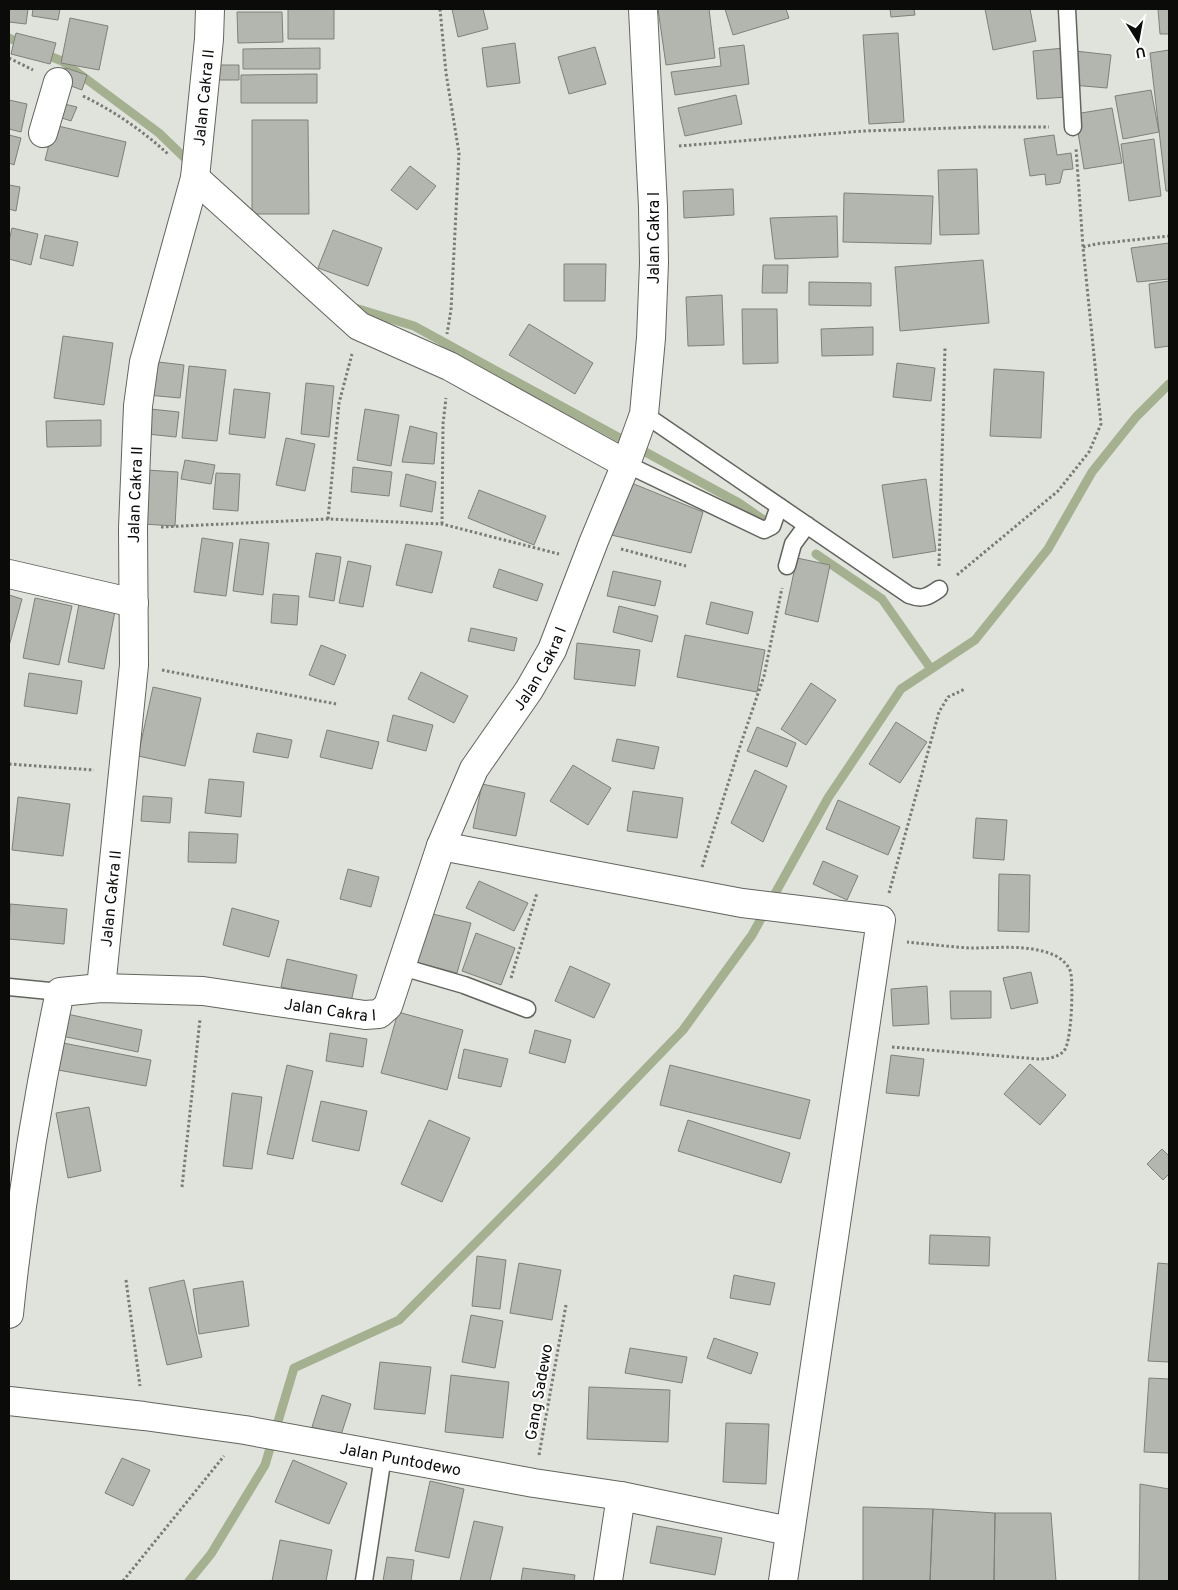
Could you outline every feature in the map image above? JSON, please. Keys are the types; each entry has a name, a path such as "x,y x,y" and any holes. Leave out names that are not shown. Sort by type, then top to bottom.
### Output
{"street":[{"name":"Jalan Cakra II","path":"101,988 134,665 133,528 138,406 144,362 196,172 209,39 210,9"},
{"name":"Jalan Cakra I","path":"60,992 101,988 203,991 365,1015 379,1014 388,1006 442,846 474,769 529,690 552,650 642,421 651,338 654,263 643,9"},
{"path":"43,133 58,82"},
{"path":"196,172 359,326 450,366 628,460"},
{"path":"9,574 134,603"},
{"path":"442,846 742,903 790,909 880,930 783,1581"},
{"path":"9,1314 19,1221 32,1134 60,992"},
{"name":"Jalan Puntodewo","path":"9,1400 253,1431 534,1483 621,1496 790,1531"},
{"path":"608,1581 621,1496"}],"lane":[{"path":"1067,9 1073,126"},
{"path":"642,421 776,516 807,525 909,595 920,599 939,590"},
{"path":"628,460 751,526 764,530 776,516"},
{"path":"787,566 793,544 807,525"},
{"path":"402,967 464,985 527,1009"},
{"path":"9,987 60,992"},
{"path":"364,1581 383,1456"}],"path":[{"path":"440,9 446,74 459,153 451,310"},
{"path":"9,58 103,106 196,172"},
{"path":"650,148 863,131 1073,126 1101,424 1090,452 1058,491 939,590"},
{"path":"1083,247 1118,241 1169,236"},
{"path":"328,520 339,402 359,326"},
{"path":"939,590 945,348"},
{"path":"442,524 443,424 450,366"},
{"path":"133,528 328,520 442,524 590,551 686,566"},
{"path":"694,894 737,755 764,676 787,566"},
{"path":"134,665 336,704"},
{"path":"863,1044 1038,1059 1050,1058 1063,1052 1068,1045 1072,1005 1071,973 1055,955 1033,948 969,948 880,930 939,712 948,697 965,689"},
{"path":"9,764 122,772"},
{"path":"504,1000 545,866"},
{"path":"182,1187 203,991"},
{"path":"126,1280 144,1416"},
{"name":"Gang Sadewo","path":"534,1483 566,1305"},
{"path":"124,1581 253,1431"}],"building":[{"path":"9,9 28,9 26,24 9,22"},
{"path":"33,9 60,9 58,20 32,16"},
{"path":"288,9 334,9 334,39 288,39"},
{"path":"452,9 483,9 488,29 458,37"},
{"path":"658,9 709,9 715,58 666,65"},
{"path":"725,9 786,9 789,18 733,35"},
{"path":"890,9 914,9 915,15 891,17"},
{"path":"985,9 1030,9 1036,41 993,50"},
{"path":"1158,9 1169,9 1169,34 1160,34"},
{"path":"237,12 282,12 283,42 238,43"},
{"path":"70,18 108,26 99,70 61,63"},
{"path":"16,33 56,43 50,64 11,54"},
{"path":"898,33 904,122 869,124 863,35"},
{"path":"515,43 520,83 487,87 482,48"},
{"path":"744,45 749,84 675,95 671,72 721,66 719,48"},
{"path":"595,47 606,84 569,94 558,57"},
{"path":"320,48 320,69 243,69 243,49"},
{"path":"1064,48 1068,97 1037,99 1033,51"},
{"path":"1169,50 1169,191 1166,191 1150,53"},
{"path":"1075,51 1111,55 1107,88 1072,85"},
{"path":"218,65 239,65 239,80 217,80"},
{"path":"66,68 87,75 82,90 60,82"},
{"path":"317,74 317,103 241,103 241,75"},
{"path":"1151,90 1159,132 1123,139 1115,96"},
{"path":"736,95 742,124 685,136 678,108"},
{"path":"9,100 27,104 21,132 9,129"},
{"path":"60,103 77,107 71,121 56,116"},
{"path":"1112,108 1122,163 1084,169 1075,114"},
{"path":"252,120 308,120 309,214 252,214"},
{"path":"54,125 126,142 118,177 45,160"},
{"path":"9,135 21,138 14,165 9,163"},
{"path":"1054,135 1057,155 1071,153 1073,169 1063,170 1060,183 1046,185 1045,174 1030,176 1024,139"},
{"path":"1154,139 1161,196 1129,201 1121,144"},
{"path":"410,166 436,186 417,210 391,190"},
{"path":"977,169 979,234 940,235 938,170"},
{"path":"9,185 20,187 16,211 9,209"},
{"path":"733,189 734,215 684,218 683,191"},
{"path":"844,193 933,196 931,244 843,242"},
{"path":"837,216 838,257 775,259 770,218"},
{"path":"12,228 38,234 31,265 9,259 9,241"},
{"path":"333,230 382,248 368,286 318,268"},
{"path":"45,235 78,242 73,266 40,258"},
{"path":"1169,243 1169,279 1137,282 1131,248"},
{"path":"983,260 989,323 900,331 895,267"},
{"path":"564,264 606,264 605,301 564,301"},
{"path":"763,265 788,265 787,293 762,293"},
{"path":"1169,281 1169,346 1155,348 1149,284"},
{"path":"809,282 871,283 871,306 809,305"},
{"path":"722,295 724,345 688,346 686,297"},
{"path":"742,309 777,309 778,363 743,364"},
{"path":"529,324 593,363 575,394 509,355"},
{"path":"873,327 873,355 822,356 821,329"},
{"path":"63,336 113,343 104,405 54,398"},
{"path":"150,361 184,365 180,398 147,395"},
{"path":"897,363 935,368 931,401 893,397"},
{"path":"189,366 226,370 217,441 182,438"},
{"path":"994,369 1044,372 1041,438 990,436"},
{"path":"306,383 334,386 329,437 301,434"},
{"path":"234,389 270,393 265,438 229,434"},
{"path":"150,409 179,412 176,437 147,434"},
{"path":"365,409 399,415 391,466 357,460"},
{"path":"101,420 101,446 47,447 46,421"},
{"path":"410,426 437,433 434,464 402,462"},
{"path":"286,438 315,444 305,491 276,485"},
{"path":"185,460 215,465 211,484 181,479"},
{"path":"353,467 392,472 389,496 351,492"},
{"path":"146,470 178,472 175,526 143,524"},
{"path":"216,473 240,474 238,511 213,509"},
{"path":"406,474 436,482 432,512 400,506"},
{"path":"926,479 936,551 893,558 882,485"},
{"path":"624,480 703,512 691,553 611,535"},
{"path":"479,490 546,516 534,545 468,518"},
{"path":"202,538 233,543 226,596 194,592"},
{"path":"240,539 269,543 263,595 233,591"},
{"path":"406,544 442,552 432,593 396,585"},
{"path":"316,553 341,557 334,601 309,597"},
{"path":"797,558 830,565 818,622 785,614"},
{"path":"348,561 371,566 363,607 339,603"},
{"path":"499,569 543,584 537,601 493,587"},
{"path":"613,571 661,581 655,606 607,596"},
{"path":"273,594 299,596 297,625 271,623"},
{"path":"9,595 22,599 9,646"},
{"path":"35,598 72,606 59,665 23,658"},
{"path":"711,602 753,612 748,634 706,624"},
{"path":"79,604 115,611 104,669 68,662"},
{"path":"619,606 658,616 652,642 613,632"},
{"path":"471,628 517,638 514,651 468,641"},
{"path":"685,635 765,650 757,692 677,677"},
{"path":"577,643 640,650 635,686 574,679"},
{"path":"321,645 346,655 334,685 309,675"},
{"path":"421,672 468,696 454,723 408,699"},
{"path":"29,673 82,681 77,714 24,706"},
{"path":"811,683 836,700 806,745 781,729"},
{"path":"153,687 201,698 185,766 138,756"},
{"path":"393,715 433,725 426,751 387,741"},
{"path":"896,722 927,742 900,783 869,764"},
{"path":"757,727 796,743 787,767 747,751"},
{"path":"327,730 379,742 372,769 320,757"},
{"path":"257,733 292,740 288,758 253,752"},
{"path":"617,739 659,747 654,769 612,761"},
{"path":"573,765 611,788 588,825 550,801"},
{"path":"755,770 787,786 763,842 731,823"},
{"path":"209,779 244,782 241,817 205,813"},
{"path":"482,784 525,793 516,836 473,828"},
{"path":"633,791 683,798 677,838 627,831"},
{"path":"143,796 172,798 170,823 141,821"},
{"path":"18,797 70,804 63,856 12,850"},
{"path":"838,800 900,827 888,855 826,829"},
{"path":"976,818 1007,820 1004,860 973,858"},
{"path":"189,832 238,834 236,863 188,862"},
{"path":"823,861 858,876 847,900 813,884"},
{"path":"348,869 379,877 371,907 340,899"},
{"path":"999,874 1030,875 1029,932 998,931"},
{"path":"479,881 528,903 514,931 466,908"},
{"path":"10,904 67,909 64,944 9,939"},
{"path":"232,908 279,921 269,957 223,945"},
{"path":"424,912 471,923 457,973 412,961"},
{"path":"476,933 515,948 501,985 462,971"},
{"path":"287,959 357,975 351,1002 281,987"},
{"path":"570,966 610,984 594,1018 555,1001"},
{"path":"1031,972 1038,1003 1011,1009 1003,978"},
{"path":"927,986 929,1024 893,1026 891,989"},
{"path":"950,991 991,991 991,1018 951,1019"},
{"path":"398,1012 463,1030 447,1090 381,1073"},
{"path":"67,1014 142,1030 138,1052 62,1036"},
{"path":"535,1030 571,1040 565,1063 529,1053"},
{"path":"330,1033 367,1039 363,1067 326,1061"},
{"path":"63,1043 151,1060 146,1086 58,1070"},
{"path":"464,1049 508,1059 501,1087 458,1078"},
{"path":"891,1055 924,1059 919,1096 886,1093"},
{"path":"1030,1064 1066,1095 1040,1125 1004,1094"},
{"path":"287,1065 313,1071 293,1159 267,1154"},
{"path":"670,1065 810,1100 800,1139 660,1105"},
{"path":"232,1093 262,1097 252,1169 223,1166"},
{"path":"321,1101 367,1111 359,1151 312,1141"},
{"path":"89,1107 101,1171 68,1178 56,1113"},
{"path":"429,1120 470,1138 442,1202 401,1184"},
{"path":"688,1120 790,1153 781,1183 678,1151"},
{"path":"1162,1149 1169,1156 1169,1174 1163,1180 1147,1164"},
{"path":"930,1235 990,1237 989,1266 929,1264"},
{"path":"477,1256 506,1260 500,1309 472,1306"},
{"path":"519,1263 561,1270 552,1320 510,1313"},
{"path":"1158,1263 1169,1264 1169,1362 1148,1361"},
{"path":"734,1275 775,1283 770,1305 730,1298"},
{"path":"184,1280 202,1357 167,1365 149,1288"},
{"path":"243,1281 249,1326 199,1334 193,1289"},
{"path":"471,1315 503,1321 495,1368 462,1362"},
{"path":"714,1338 758,1353 751,1374 707,1358"},
{"path":"630,1348 687,1357 682,1383 625,1373"},
{"path":"380,1362 431,1367 425,1414 374,1409"},
{"path":"451,1375 509,1382 503,1438 445,1432"},
{"path":"1149,1378 1169,1379 1169,1453 1144,1452"},
{"path":"589,1387 670,1390 668,1442 587,1439"},
{"path":"322,1395 351,1404 341,1435 312,1427"},
{"path":"726,1423 769,1424 766,1484 723,1482"},
{"path":"122,1458 150,1470 133,1506 105,1493"},
{"path":"293,1460 347,1483 329,1524 275,1502"},
{"path":"430,1481 464,1489 449,1558 415,1551"},
{"path":"1140,1484 1169,1489 1169,1581 1139,1581"},
{"path":"863,1507 933,1509 930,1581 863,1581"},
{"path":"933,1509 995,1513 994,1581 930,1581"},
{"path":"995,1513 1051,1513 1056,1581 994,1581"},
{"path":"474,1521 503,1527 490,1581 460,1581"},
{"path":"657,1526 722,1538 715,1575 650,1563"},
{"path":"280,1540 332,1550 326,1581 272,1581"},
{"path":"387,1557 414,1560 411,1581 383,1581"},
{"path":"523,1568 575,1575 574,1581 521,1581"}],"waterway":[{"path":"9,38 25,45"},
{"path":"42,53 62,61 159,133 191,164"},
{"path":"352,307 414,326 739,503 774,527"},
{"path":"189,1581 211,1554 265,1465 294,1368 399,1320 551,1167 683,1030 752,935 828,798 901,689 975,640 1048,549 1092,472 1136,417 1169,384"},
{"path":"816,554 882,599 931,669"}]}
